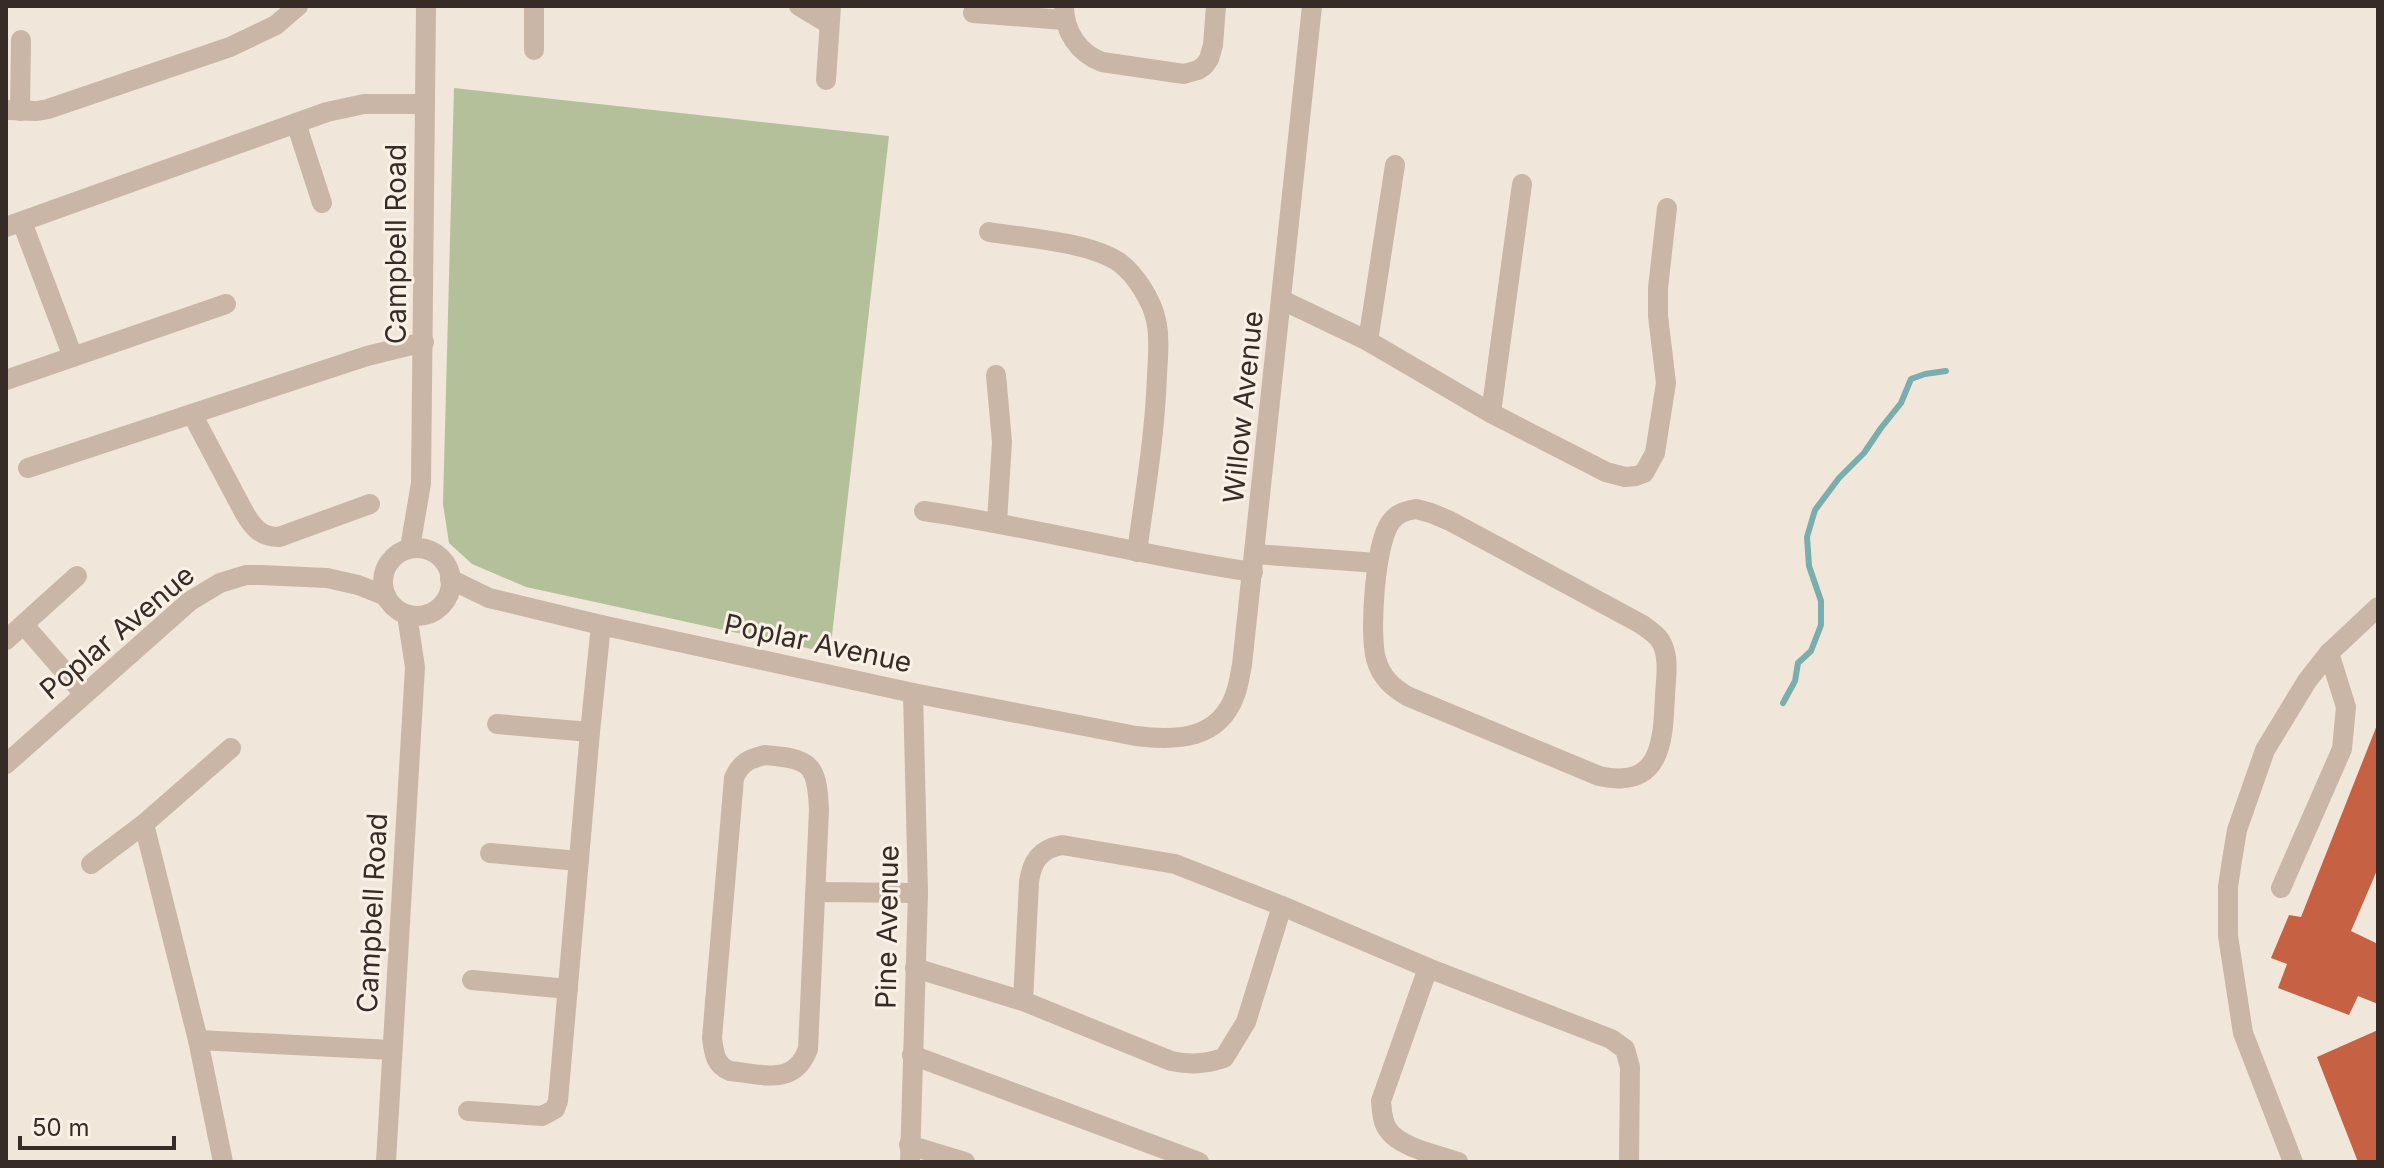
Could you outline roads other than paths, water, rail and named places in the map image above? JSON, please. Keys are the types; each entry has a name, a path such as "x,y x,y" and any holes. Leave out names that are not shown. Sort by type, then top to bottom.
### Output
{"street":[{"path":"21,40 13,111 48,109 230,47 276,25 298,6"},
{"name":"Campbell Road","path":"419,549 426,6"},
{"path":"534,6 534,50"},
{"path":"799,6 830,15 826,80"},
{"path":"973,13 1064,13 1080,48 1094,59 1184,74 1204,66 1209,59 1216,6"},
{"name":"Willow Avenue","path":"1136,736 1165,740 1196,734 1219,721 1236,694 1254,563 1312,6"},
{"path":"73,357 14,224 327,112 364,104 425,104"},
{"path":"296,123 322,203"},
{"path":"1368,341 1395,165"},
{"path":"1491,413 1522,184"},
{"path":"1282,300 1368,341 1491,413 1606,472 1625,477 1644,473 1655,453 1666,383 1658,288 1667,208"},
{"path":"989,232 1077,246 1105,256 1121,264 1151,307 1156,318 1158,344 1156,402 1137,552"},
{"path":"6,380 226,304"},
{"path":"28,468 367,356 424,342"},
{"path":"996,375 1002,442 997,522"},
{"path":"192,414 244,512 260,533 279,537 370,504"},
{"path":"1416,509 1431,513 1641,624 1661,642 1666,669 1663,737 1650,766 1643,773 1627,778 1613,780 1599,776 1396,690 1381,672 1373,647 1377,563 1388,526 1405,510 1416,509"},
{"path":"924,511 997,522 1191,563 1377,563"},
{"path":"419,549 444,561 450,579 437,607 419,616 407,615 391,604 386,596 383,588 385,569 395,555 419,549"},
{"name":"Poplar Avenue","path":"327,578 385,569"},
{"name":"Poplar Avenue","path":"6,764 190,601 220,583 246,575 327,578 386,596"},
{"path":"6,640 77,576"},
{"name":"Poplar Avenue","path":"450,579 489,598 601,625 913,693 1136,736"},
{"name":"Poplar Avenue","path":"437,607 489,598"},
{"name":"Campbell Road","path":"415,667 437,607"},
{"path":"2293,1162 2243,1033 2228,936 2228,887 2237,830 2265,750 2307,681 2329,653 2378,607"},
{"name":"Campbell Road","path":"386,1162 415,667 407,615"},
{"path":"24,625 84,694"},
{"path":"468,1111 542,1116 555,1109 558,1101 601,625"},
{"path":"2281,888 2342,749 2346,707 2329,653"},
{"name":"Pine Avenue","path":"909,1154 918,893 913,693"},
{"path":"497,724 590,732"},
{"path":"91,864 144,824 231,748"},
{"path":"765,755 793,758 807,764 814,772 819,810 816,892 808,1049 803,1063 795,1071 775,1075 723,1069 716,1059 712,1026 734,778 740,766 748,760 765,755"},
{"path":"144,824 198,1040 223,1162"},
{"path":"1023,1001 1029,882 1037,856 1062,845 1175,864 1611,1039 1625,1049 1630,1067 1629,1162"},
{"path":"490,853 579,861"},
{"path":"816,892 918,893"},
{"path":"915,968 1023,1001 1171,1061 1198,1064 1224,1058 1246,1022 1282,906"},
{"path":"1428,968 1381,1101 1383,1119 1389,1132 1403,1143 1458,1162"},
{"path":"472,980 568,989"},
{"path":"198,1040 392,1050"},
{"path":"912,1055 1199,1162"},
{"path":"909,1154 965,1162"}],"waterway":[{"path":"1783,703 1795,681 1798,663 1811,651 1821,625 1821,601 1809,566 1807,537 1815,510 1839,478 1864,453 1901,403 1911,379 1946,371"}]}
